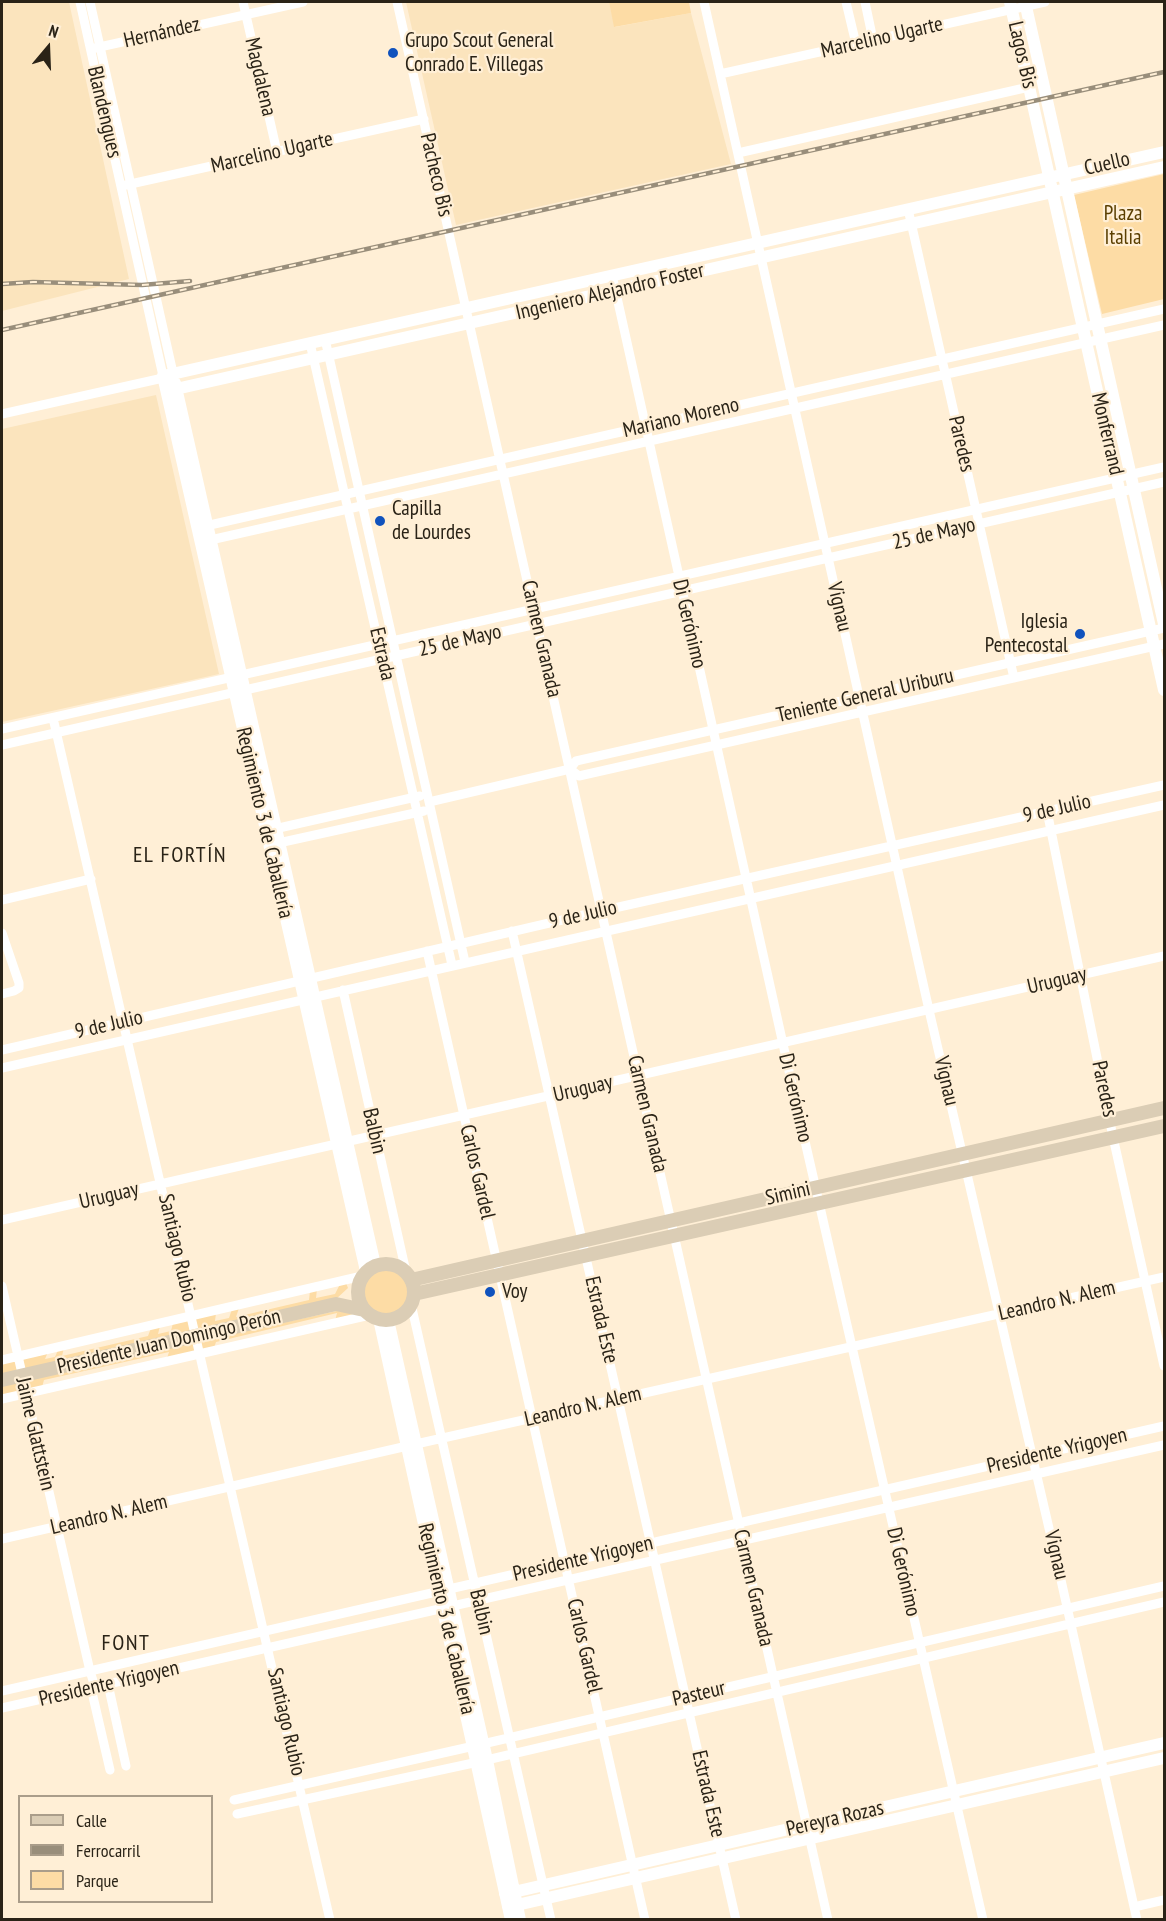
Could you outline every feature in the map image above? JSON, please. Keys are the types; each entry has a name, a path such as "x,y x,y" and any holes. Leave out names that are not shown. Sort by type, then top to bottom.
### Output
{"main road":[{"name":"Simini","path":"408,1276 497,1260 1164,1108"},
{"name":"Simini","path":"412,1299 500,1275 1164,1126"},
{"path":"336,1304 366,1273 391,1264 408,1276 412,1299 405,1312 397,1317 375,1316 358,1299 357,1292 366,1273"},
{"name":"Presidente Juan Domingo Perón","path":"2,1380 336,1304 375,1316"}],"street":[{"name":"Blandengues","path":"80,2 95,48 167,376"},
{"name":"Blandengues","path":"90,2 95,48"},
{"name":"Magdalena","path":"243,2 276,152"},
{"name":"Hernández","path":"95,48 303,2"},
{"name":"Pacheco Bis","path":"397,2 466,308"},
{"name":"Vignau","path":"704,2 929,1010 1068,1608 1137,1920"},
{"path":"846,2 856,44"},
{"path":"865,2 873,40"},
{"name":"Marcelino Ugarte","path":"720,74 873,40 1011,5 1045,2"},
{"name":"Lagos Bis","path":"1026,4 1064,174"},
{"name":"Lagos Bis","path":"1011,5 1050,177"},
{"path":"738,153 1029,87"},
{"name":"Marcelino Ugarte","path":"126,185 424,119"},
{"name":"Cuello","path":"1050,177 1164,152"},
{"name":"Cuello","path":"1053,192 1164,167"},
{"name":"Monferrand","path":"1064,174 1164,626"},
{"name":"Monferrand","path":"1050,177 1151,631 1160,645 1164,690"},
{"name":"Ingeniero Alejandro Foster","path":"167,376 1050,177"},
{"name":"Ingeniero Alejandro Foster","path":"172,390 1053,192"},
{"name":"Paredes","path":"908,209 1014,678"},
{"name":"Di Gerónimo","path":"612,275 750,898 983,1920"},
{"name":"Carmen Granada","path":"466,308 828,1920"},
{"name":"Mariano Moreno","path":"202,527 1164,309"},
{"name":"Mariano Moreno","path":"205,541 1164,325"},
{"name":"Estrada","path":"325,339 465,962"},
{"name":"Estrada","path":"310,343 419,812 452,965"},
{"path":"2,414 167,376"},
{"name":"Regimiento 3 de Caballería","path":"167,376 342,1143 366,1273"},
{"name":"25 de Mayo","path":"2,729 1164,467"},
{"name":"25 de Mayo","path":"2,746 1164,482"},
{"name":"Teniente General Uriburu","path":"429,802 570,769 576,761 1151,631 1164,626"},
{"name":"Teniente General Uriburu","path":"570,769 579,776 1160,645"},
{"name":"Santiago Rubio","path":"53,718 193,1316 330,1920"},
{"name":"9 de Julio","path":"2,1050 512,931 1164,784"},
{"path":"271,829 423,795 429,802 427,810 274,844"},
{"name":"9 de Julio","path":"2,1068 1164,805"},
{"name":"Paredes","path":"1047,811 1113,1137 1164,1366"},
{"path":"2,900 91,879"},
{"name":"Estrada Este","path":"512,931 736,1920"},
{"path":"2,933 19,983 19,988 2,994"},
{"name":"Carlos Gardel","path":"427,951 645,1920"},
{"name":"Uruguay","path":"2,1220 1164,956"},
{"name":"Balbin","path":"343,990 408,1276"},
{"path":"2,1360 366,1273"},
{"name":"Leandro N. Alem","path":"2,1539 1164,1277"},
{"name":"Jaime Glattstein","path":"2,1286 90,1671 110,1770"},
{"name":"Balbin","path":"412,1299 551,1920"},
{"path":"2,1399 375,1316"},
{"name":"Regimiento 3 de Caballería","path":"375,1316 411,1445 448,1607 511,1899 512,1920"},
{"name":"Presidente Yrigoyen","path":"2,1691 1164,1426"},
{"name":"Presidente Yrigoyen","path":"2,1708 1164,1444"},
{"name":"Pasteur","path":"234,1800 1164,1586"},
{"name":"Pasteur","path":"237,1814 514,1754 1164,1602"},
{"path":"108,1684 126,1766"},
{"name":"Pereyra Rozas","path":"511,1899 543,1885 1164,1743"},
{"name":"Pereyra Rozas","path":"511,1899 546,1898 1164,1758"},
{"name":"Regimiento 3 de Caballería","path":"511,1899 520,1920"},
{"path":"1134,1906 1164,1900"}],"shaded area":[{"path":"2,2 69,2 129,279 2,311"},
{"path":"406,2 609,2 615,27 691,13 731,164 456,225"},
{"path":"156,395 219,674 2,722 2,429"}],"green space":[{"path":"609,2 689,2 691,13 614,27"},
{"name":"Plaza Italia","path":"1164,174 1164,299 1102,314 1074,195"},
{"path":"381,1268 391,1268 403,1275 410,1287 410,1297 403,1309 391,1316 381,1316 366,1305 362,1297 362,1287 373,1272"},
{"path":"346,1283 348,1288 335,1300 2,1376 2,1362 48,1352 45,1359 55,1357 58,1350 64,1348 62,1356 148,1336 151,1328 160,1326 158,1334 171,1331 173,1323 216,1313 215,1321 229,1318 232,1309 239,1308 236,1317 309,1300 310,1291 317,1289 316,1298 335,1294 340,1284"},
{"path":"346,1309 353,1315 335,1321 337,1313 216,1342 214,1348 167,1358 169,1352 44,1380 42,1387 2,1396 2,1384"}],"railway":[{"path":"2,330 1164,72"},
{"path":"2,284 33,282 142,285 190,281"}],"place":[{"name":"Grupo Scout General Conrado E. Villegas","path":"393,53"},
{"name":"Capilla de Lourdes","path":"380,521"},
{"name":"Iglesia Pentecostal","path":"1080,634"},
{"name":"Voy","path":"490,1292"}],"district":[{"name":"EL FORTÍN","path":"180,856"},
{"name":"FONT","path":"126,1644"}]}
